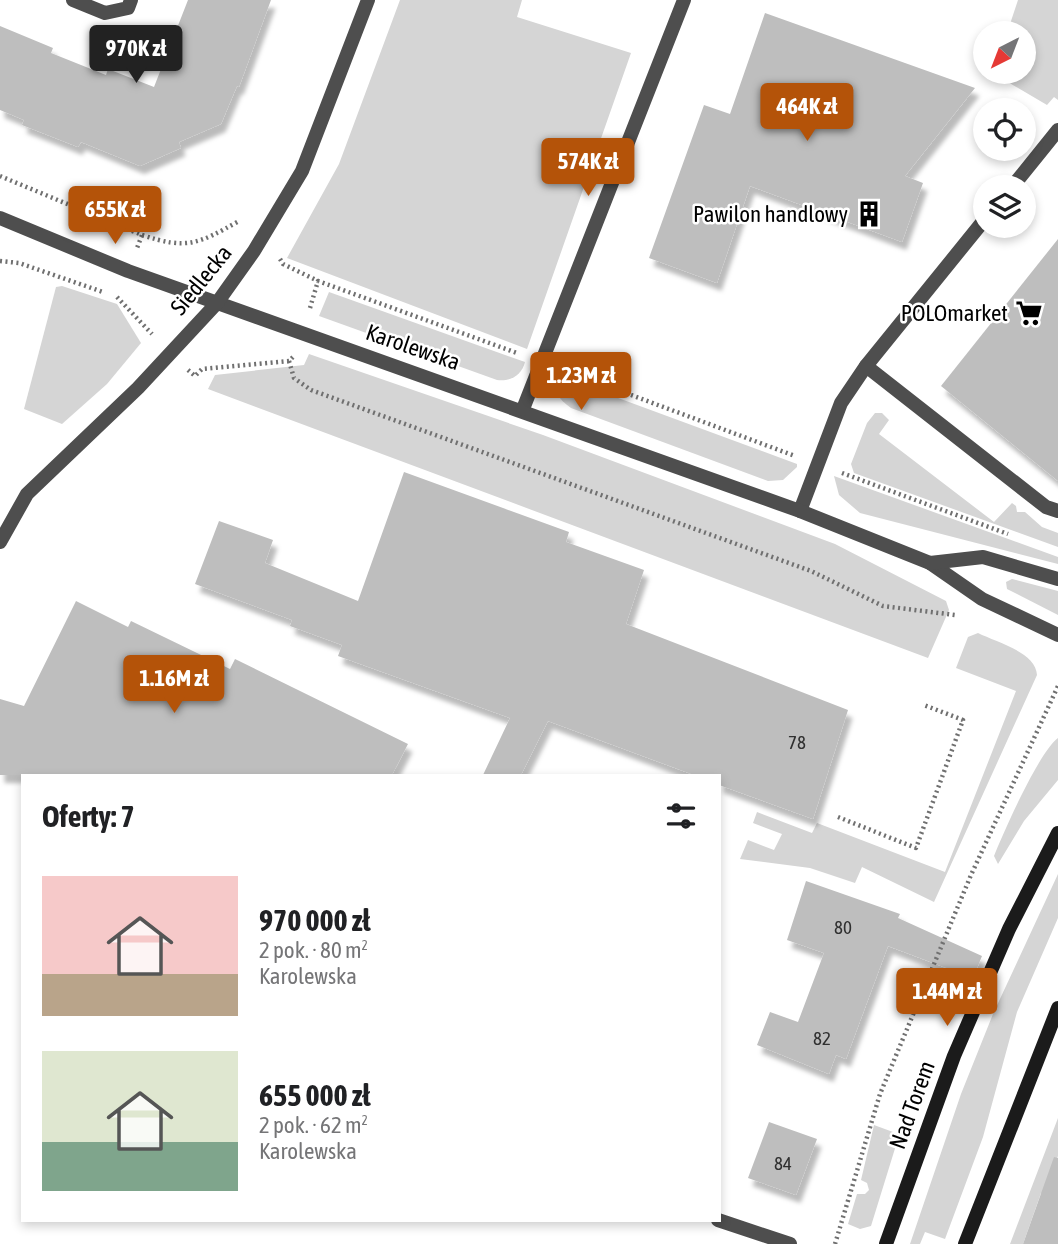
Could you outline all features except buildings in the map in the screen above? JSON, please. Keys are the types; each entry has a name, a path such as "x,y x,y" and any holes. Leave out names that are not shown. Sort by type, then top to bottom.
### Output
{"main road":[{"name":"Nad Torem","path":"886,1244 954,1056 1009,929 1058,833"},
{"path":"965,1244 1040,1048 1058,1009"}],"street":[{"path":"73,0 105,13 128,8 131,0"},
{"name":"Siedlecka","path":"0,542 27,494 138,388 217,303 276,218 302,170 368,0"},
{"path":"523,410 684,0"},
{"path":"1022,175 1058,130"},
{"name":"Karolewska","path":"0,218 217,303 800,511 930,563 982,599 1058,635"},
{"path":"800,511 835,412 866,366 973,234"},
{"path":"866,366 1046,507 1058,511"},
{"name":"Karolewska","path":"930,563 982,557 1058,579"},
{"path":"721,1221 790,1244"}],"path":[{"path":"142,235 170,244 186,245 245,218"},
{"path":"281,255 283,264 318,281"},
{"path":"289,361 294,378 311,390 811,571 883,606 963,618"},
{"path":"835,1244 880,1094 971,875 1057,690"},
{"path":"838,817 916,848 963,720 924,705"}],"shaded area":[{"path":"400,0 522,0 517,17 631,53 527,349 287,258 339,164"},
{"path":"1018,0 1058,0 1058,100 1054,97 1047,105 1011,84 1036,84 1036,21 1011,21"},
{"path":"62,286 117,304 141,343 107,384 62,424 24,409 56,287"},
{"path":"329,292 525,362 515,377 497,380 319,316"},
{"path":"309,354 543,435 835,544 946,601 949,610 928,658 208,389 215,375 304,365"},
{"path":"553,374 797,464 797,467 783,480 768,481 571,408 557,394"},
{"path":"875,413 882,413 889,420 879,434 994,522 1012,503 1017,512 1025,512 1042,527 1058,533 1058,547 854,473 851,464 867,423"},
{"path":"834,476 1058,557 1058,564 860,513 839,495"},
{"path":"1012,579 1058,591 1058,615 1007,589 1006,582"},
{"path":"978,633 1023,654 1035,667 1037,675 934,902 862,867 855,883 810,868 740,859 748,840 774,850 782,834 753,823 757,812 812,833 817,823 945,872 1016,691 956,668 968,637"},
{"path":"1058,738 1058,780 1024,821 998,864 994,856 1014,811 1041,759"},
{"path":"1058,874 1058,918 1017,1012 983,1137 945,1239 925,1232 920,1244 910,1244 961,1094 993,1014"},
{"path":"1058,1118 1058,1156 1045,1194 1041,1193 1023,1244 1010,1244"},
{"path":"874,1125 893,1132 897,1142 871,1226 860,1229 848,1224 857,1194 865,1194 869,1190 867,1183 861,1180"}],"place":[{"name":"Pawilon handlowy","path":"869,214"},
{"name":"POLOmarket","path":"1029,313"}]}
